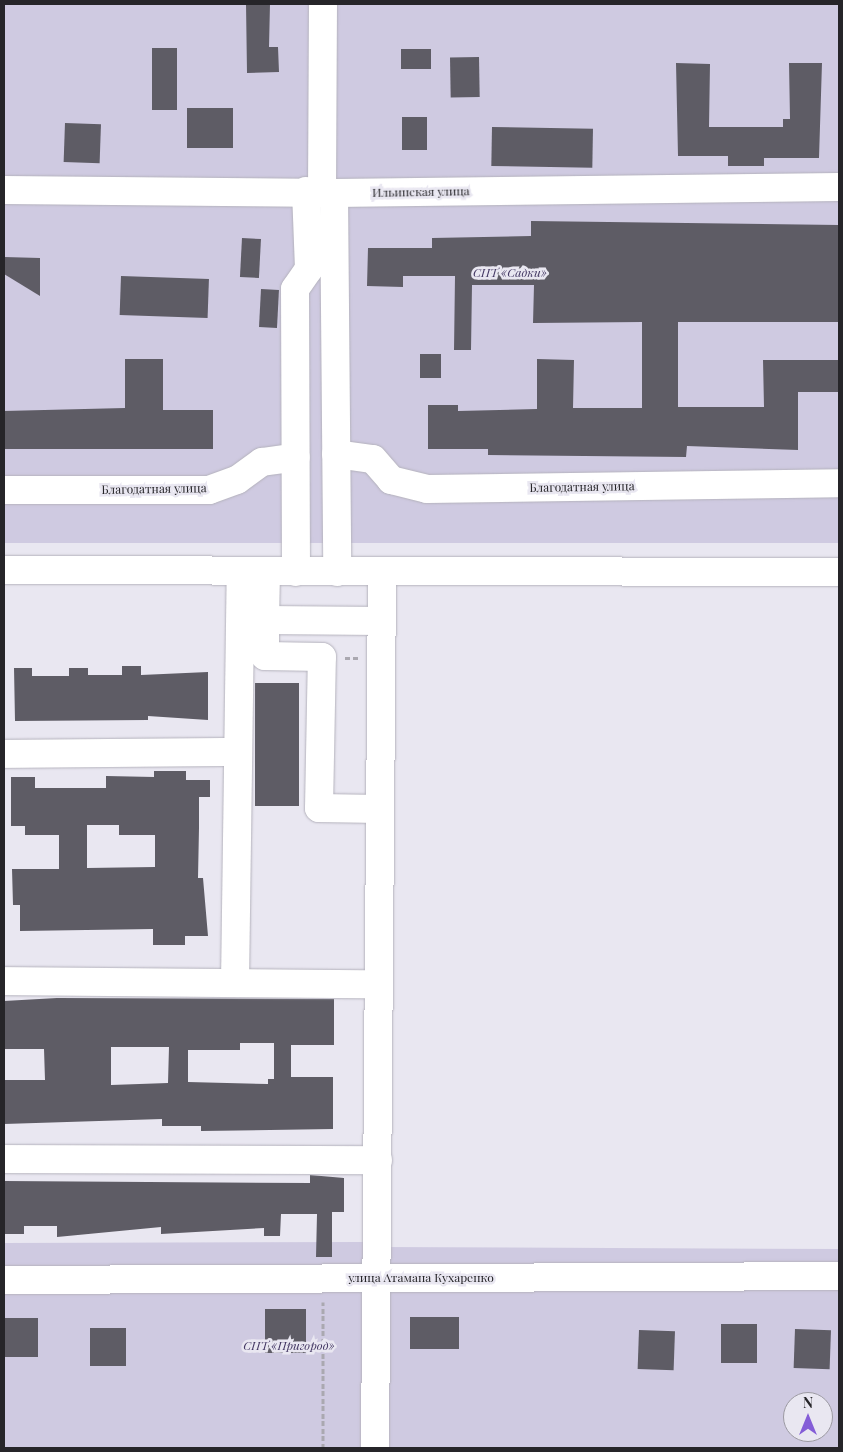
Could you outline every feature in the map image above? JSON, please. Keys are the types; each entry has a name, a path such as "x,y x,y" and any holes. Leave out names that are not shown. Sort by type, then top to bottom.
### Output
{"street":[{"path":"323,4 321,192 336,454 337,572"},
{"name":"Ильинская улица","path":"4,190 321,192 839,187"},
{"path":"296,572 295,289 309,269 321,192"},
{"name":"Благодатная улица","path":"336,454 373,459 391,480 427,489 839,483"},
{"name":"Благодатная улица","path":"4,490 209,490 237,480 262,462 296,457"},
{"path":"4,570 382,573 839,572"},
{"path":"254,572 266,620 265,656 322,657 319,808 380,808"},
{"path":"234,983 238,752 254,572"},
{"path":"375,1448 382,573"},
{"path":"266,620 381,621"},
{"path":"4,754 238,752"},
{"path":"4,981 379,984"},
{"path":"4,1159 378,1160"},
{"name":"улица Атамана Кухаренко","path":"4,1280 839,1276"}],"path":[{"path":"323,1448 324,1279"}],"green space":[{"name":"СНТ «Садки»","path":"4,4 839,4 839,543 4,543"},
{"name":"СНТ «Пригород»","path":"364,1242 377,1247 839,1249 839,1448 4,1448 4,1243"}],"building":[{"path":"246,4 270,4 269,47 278,47 279,72 247,73"},
{"path":"152,48 177,48 177,110 152,110"},
{"path":"401,49 431,49 431,69 401,69"},
{"path":"479,57 480,97 451,98 450,58"},
{"path":"676,63 710,64 709,127 783,127 783,119 790,119 789,63 822,63 819,158 764,158 764,166 728,166 728,156 678,156"},
{"path":"187,108 233,108 233,148 187,148"},
{"path":"402,117 427,117 427,150 402,150"},
{"path":"65,123 101,124 100,163 64,162"},
{"path":"492,127 593,129 592,168 491,166"},
{"path":"531,221 839,225 839,322 678,322 678,407 764,407 763,360 839,360 839,392 798,392 798,450 687,446 686,457 488,455 488,449 428,449 428,405 458,405 458,411 537,409 537,359 574,360 573,408 642,408 642,322 533,323 534,285 472,285 471,350 454,350 455,276 403,276 403,287 367,286 368,248 432,248 432,238 531,236"},
{"path":"242,238 261,239 259,278 240,277"},
{"path":"4,257 40,258 40,296 4,274"},
{"path":"121,276 209,279 208,318 120,315"},
{"path":"261,289 279,290 277,328 259,327"},
{"path":"420,354 441,354 441,378 420,378"},
{"path":"125,359 163,359 163,410 213,410 213,449 4,449 4,411 125,408"},
{"path":"122,666 141,666 141,675 208,672 208,720 148,716 148,720 15,721 14,668 32,668 32,676 69,676 69,668 88,668 88,675 122,675"},
{"path":"255,683 299,683 299,806 255,806"},
{"path":"154,771 186,771 186,780 210,780 210,797 199,797 198,878 203,878 208,936 185,936 185,945 153,945 153,929 20,931 20,905 13,905 12,869 59,869 59,835 25,835 25,826 11,826 11,777 35,777 35,788 106,788 106,776 154,777","holes":["87,825 119,825 119,835 155,835 155,867 87,868"]},
{"path":"57,998 334,999 334,1045 291,1045 291,1077 333,1077 333,1129 201,1131 201,1126 162,1126 162,1119 4,1124 4,1080 45,1080 44,1049 4,1049 4,1001","holes":["240,1043 274,1043 274,1079 268,1079 268,1084 188,1082 188,1050 240,1050","111,1047 169,1047 168,1083 111,1085"]},
{"path":"310,1175 344,1178 344,1212 332,1212 332,1257 316,1257 317,1214 281,1214 280,1236 264,1236 264,1228 161,1234 161,1227 57,1237 57,1226 24,1226 24,1234 4,1234 4,1181 310,1183"},
{"path":"265,1309 306,1309 306,1353 265,1353"},
{"path":"410,1317 459,1317 459,1349 410,1349"},
{"path":"4,1318 38,1318 38,1357 4,1357"},
{"path":"721,1324 757,1324 757,1363 721,1363"},
{"path":"90,1328 126,1328 126,1366 90,1366"},
{"path":"795,1329 831,1330 830,1369 794,1368"},
{"path":"639,1330 675,1331 674,1370 638,1369"}]}
